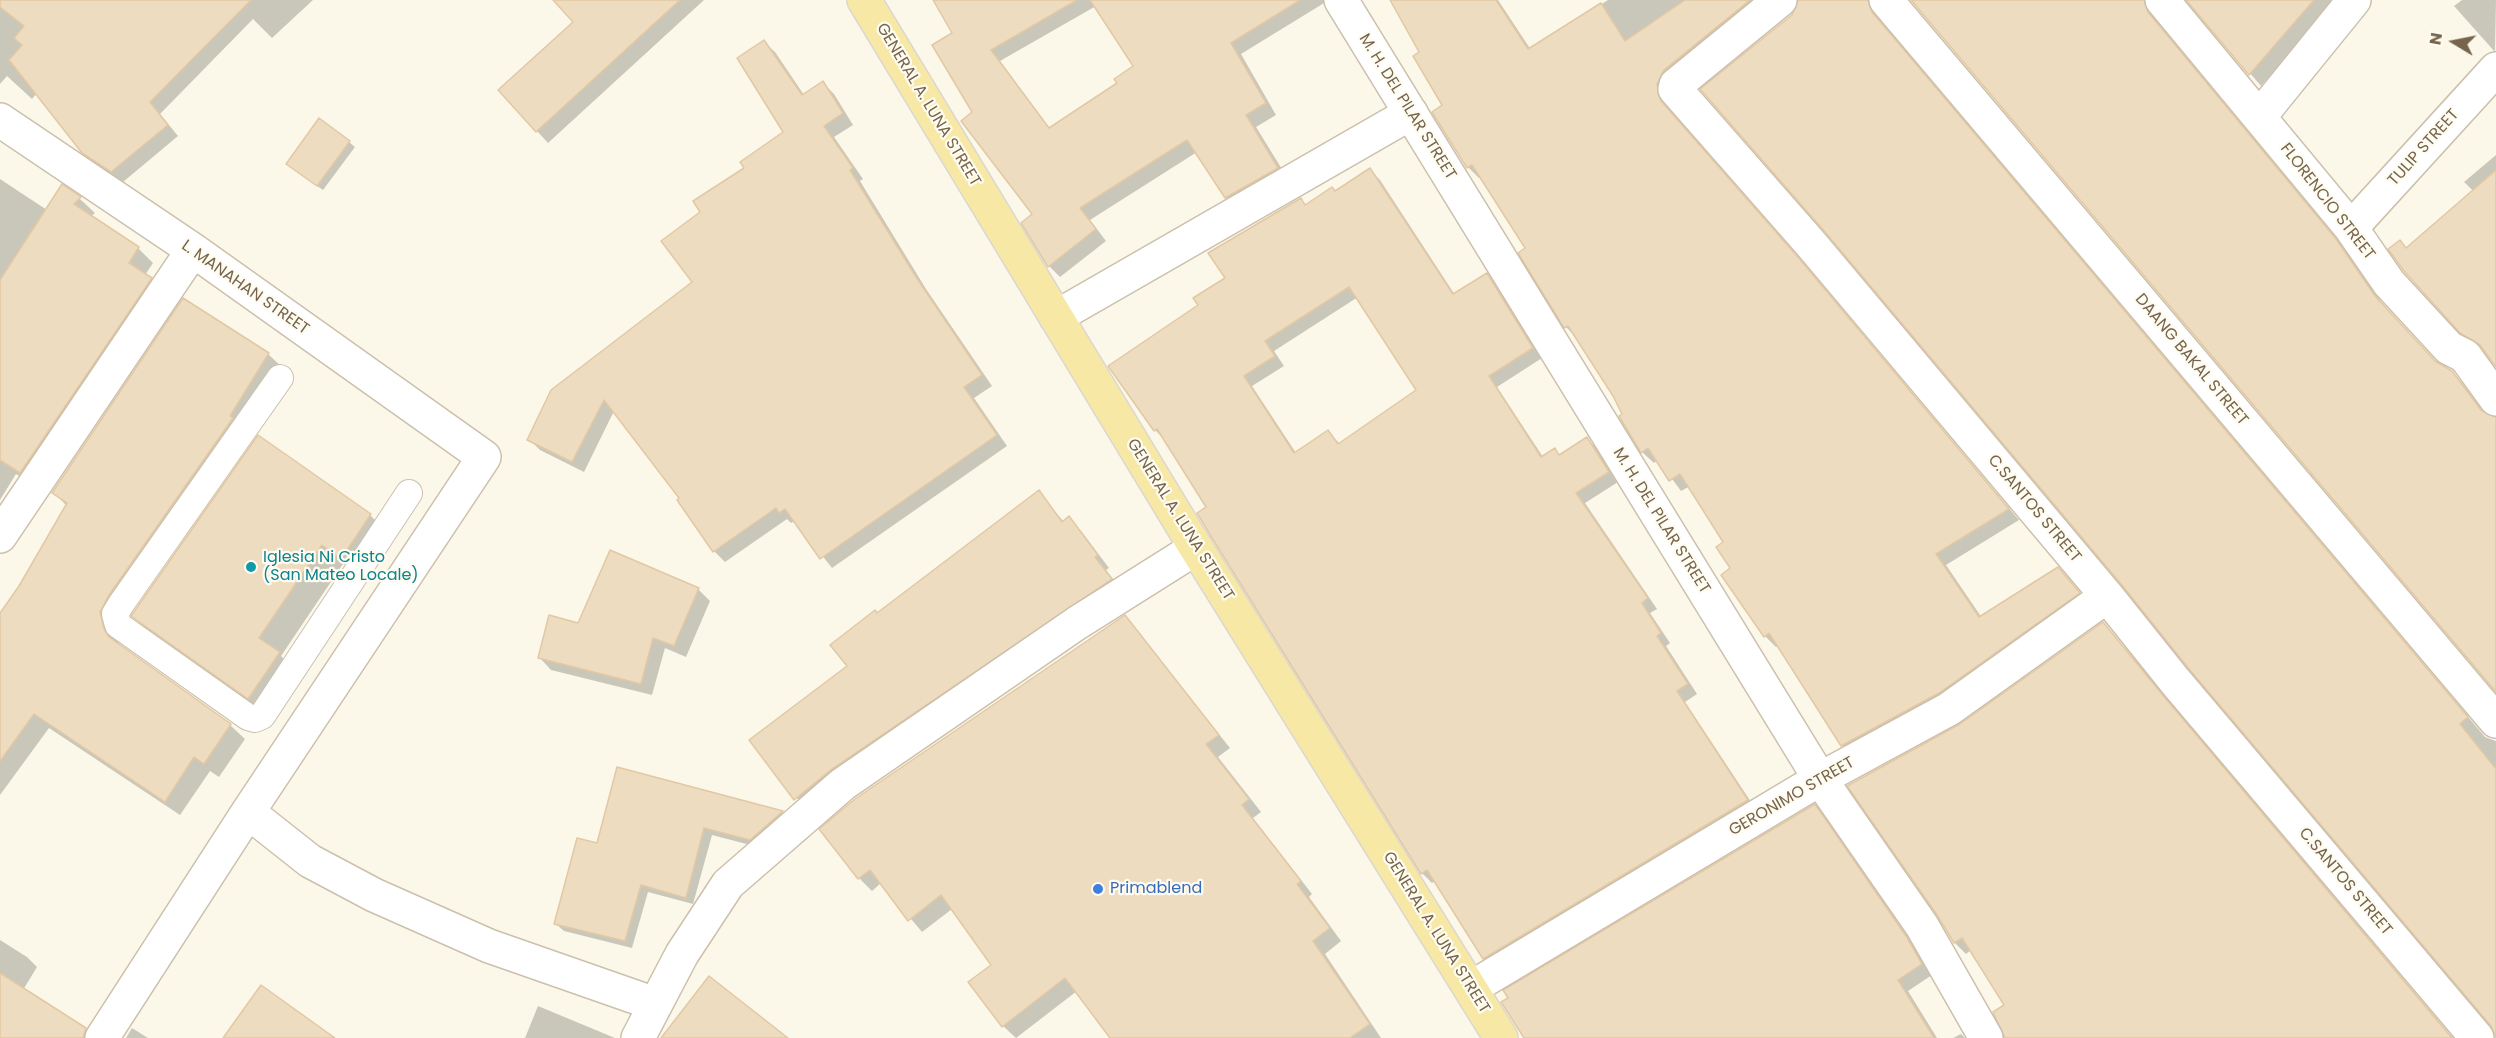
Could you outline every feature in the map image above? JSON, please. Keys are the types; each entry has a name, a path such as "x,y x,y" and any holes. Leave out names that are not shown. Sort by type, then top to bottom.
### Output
{"main road":[{"name":"GENERAL A. LUNA STREET","path":"864,0 1196,548 1501,1038"}],"street":[{"name":"M. H. DEL PILAR STREET","path":"1341,0 1820,779 1922,926 1986,1038"},
{"name":"C.SANTOS STREET","path":"1780,0 1676,85 1676,89 1819,253 2107,596 2175,681 2477,1038"},
{"name":"DAANG BAKAL STREET","path":"1886,0 2496,721"},
{"name":"FLORENCIO STREET","path":"2162,0 2351,228 2389,283 2449,348 2464,356 2496,399"},
{"path":"2260,116 2354,0"},
{"name":"TULIP STREET","path":"2351,228 2496,69"},
{"path":"1056,317 1411,113"},
{"name":"L. MANAHAN STREET","path":"0,120 193,250 484,457 483,462 248,812"},
{"path":"0,536 193,250"},
{"path":"638,1038 682,954 728,884 843,784 1077,623 1196,548"},
{"name":"GERONIMO STREET","path":"1471,988 1820,779 1949,709 2107,596"},
{"path":"102,1038 248,812 310,861 374,895 489,946 655,1004"}],"lane":[{"path":"280,378 121,604 115,615 118,625 248,717 255,719 262,716 409,494"}],"building":[{"path":"0,0 251,0 150,102 168,125 111,172 82,153 9,60 22,45 14,38 24,26 0,7"},
{"path":"553,0 680,0 536,132 498,90 573,22"},
{"path":"933,0 1077,0 991,50 1049,128 1117,83 1114,79 1133,66 1090,0 1300,0 1231,43 1266,103 1246,115 1278,168 1225,198 1187,140 1080,208 1096,229 1048,267 1021,223 1032,214 961,121 972,112 932,45 952,33"},
{"path":"1390,0 1496,0 1528,49 1601,3 1625,41 1685,0 1750,0 1664,70 1657,84 1661,101 1797,256 2009,509 1936,554 1979,617 2058,567 2080,593 1939,693 1841,746 1769,633 1764,637 1721,575 1730,568 1716,547 1723,542 1680,474 1669,481 1648,448 1641,453 1619,416 1622,414 1613,396 1568,326 1564,328 1518,253 1525,248 1472,165 1467,168 1432,112 1442,105 1413,56 1419,52"},
{"path":"1798,0 1868,0 1872,12 2468,717 2460,724 2496,769 2496,1038 2491,1026 2189,669 2121,584 1825,232 1700,89 1792,15"},
{"path":"1911,0 2144,0 2148,12 2336,239 2375,296 2435,361 2452,371 2481,410 2496,417 2496,692"},
{"path":"2186,0 2314,0 2249,75"},
{"path":"764,40 802,95 823,81 843,113 824,126 853,168 850,170 916,277 982,375 964,387 997,435 820,559 785,509 779,513 776,508 713,552 677,500 679,498 604,400 572,462 527,440 551,390 692,282 661,241 700,212 693,201 744,168 740,162 783,132 737,58"},
{"path":"319,118 350,141 317,186 286,164"},
{"path":"1370,168 1453,294 1487,273 1533,348 1489,376 1541,457 1555,448 1559,455 1587,437 1609,472 1576,493 1648,598 1642,603 1661,633 1657,636 1688,684 1677,691 1748,800 1483,959 1427,870 1421,874 1212,538 1197,513 1206,507 1157,429 1154,431 1108,366 1198,305 1193,298 1225,278 1208,253 1301,198 1305,205 1332,187 1335,191","holes":["1349,287 1416,390 1338,444 1328,430 1294,453 1244,376 1275,356 1265,341"]},
{"path":"2496,170 2496,367 2480,345 2460,333 2404,271 2388,249 2400,240 2406,248"},
{"path":"62,184 81,197 74,204 139,247 129,263 152,278 20,473 0,460 0,280"},
{"path":"183,298 269,353 230,416 233,418 109,595 100,612 104,629 109,637 231,724 204,764 194,757 165,802 34,714 0,761 0,613 19,586 67,503 52,493"},
{"name":"Iglesia Ni Cristo (San Mateo Locale)","path":"258,435 371,514 341,559 322,545 259,638 280,652 248,699 131,616"},
{"path":"1039,490 1062,522 1069,516 1098,555 1095,557 1112,579 832,769 794,800 749,740 847,666 830,645 875,610 877,613"},
{"path":"610,550 699,588 674,646 653,638 641,684 538,658 549,615 578,623"},
{"path":"1125,615 1219,735 1206,744 1249,799 1242,805 1301,881 1297,884 1330,928 1313,941 1370,1024 1350,1038 1110,1038 1065,978 1002,1027 968,982 991,965 941,895 908,921 870,870 858,879 819,829 855,799"},
{"path":"2103,622 2452,1038 2005,1038 1993,1012 2004,1005 1962,938 1954,943 1847,786 1960,724"},
{"path":"617,767 783,811 750,840 704,828 686,898 641,885 625,941 554,924 577,838 597,843"},
{"path":"1815,804 1906,936 1922,964 1898,980 1934,1038 1524,1038 1501,1002 1508,998 1503,990"},
{"path":"0,973 86,1028 83,1038 0,1038"},
{"path":"709,976 788,1038 661,1038"},
{"path":"261,985 335,1038 223,1038"}],"place":[{"name":"Iglesia Ni Cristo (San Mateo Locale)","path":"251,567"},
{"name":"Primablend","path":"1098,889"}]}
